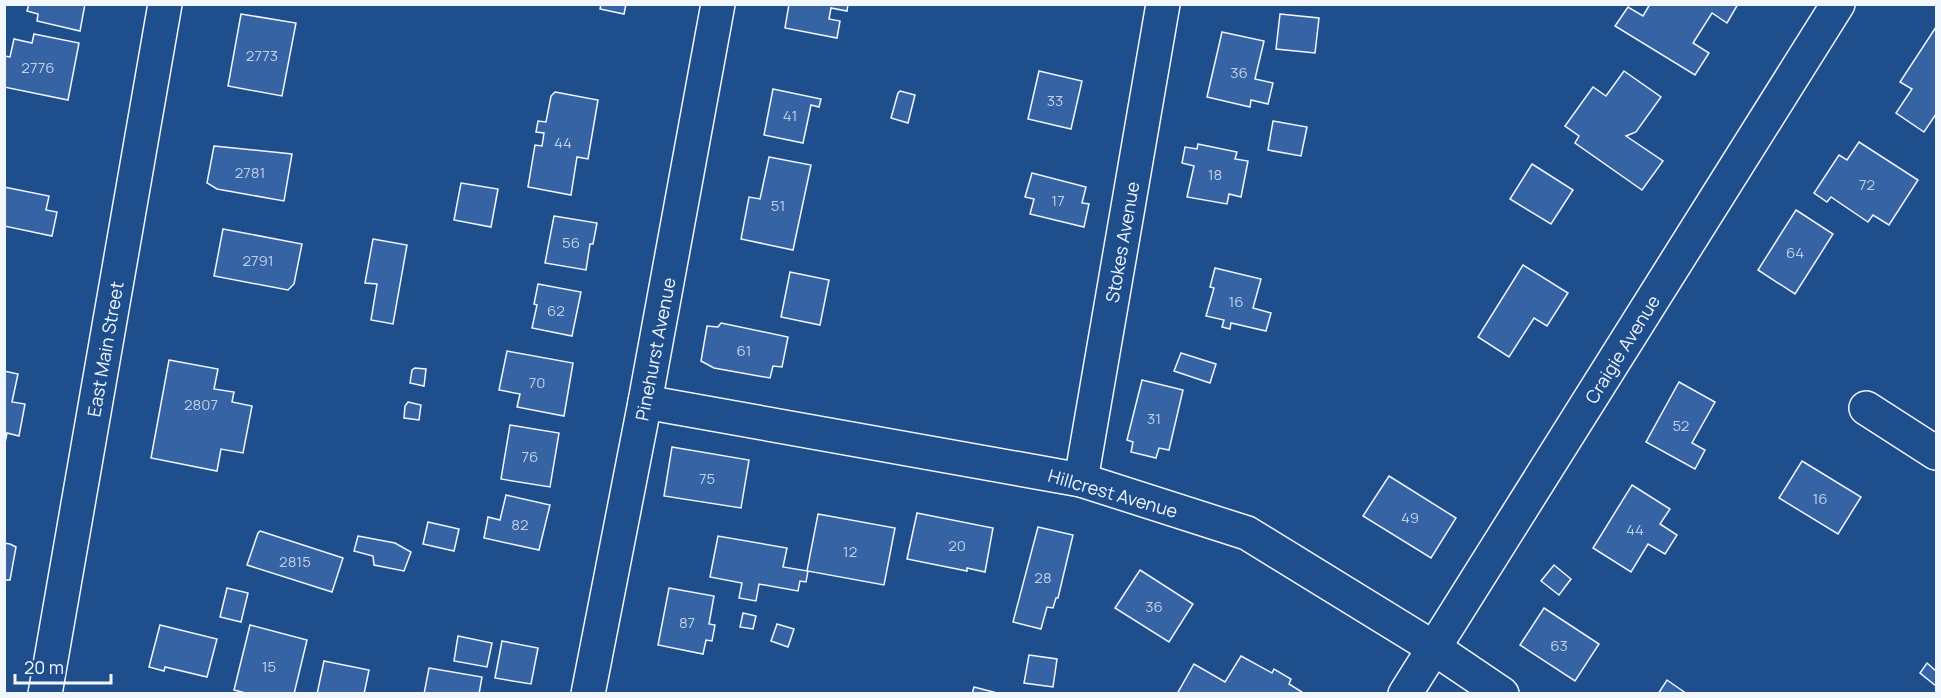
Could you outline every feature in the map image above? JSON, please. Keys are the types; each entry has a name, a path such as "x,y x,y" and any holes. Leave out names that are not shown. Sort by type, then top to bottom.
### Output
{"street":[{"name":"East Main Street","path":"45,693 165,4"},
{"name":"Pinehurst Avenue","path":"588,693 645,402 718,4"},
{"name":"Stokes Avenue","path":"1081,480 1162,4"},
{"name":"Craigie Avenue","path":"1405,693 1838,4"},
{"name":"Hillcrest Avenue","path":"645,402 1081,480 1247,533 1434,648 1502,693"},
{"path":"1866,408 1936,453"}],"building":[{"path":"29,4 85,4 80,31 37,21 38,14 27,11"},
{"path":"601,4 626,4 624,14 600,9"},
{"path":"789,4 848,4 847,11 831,8 829,19 840,21 837,38 785,28"},
{"path":"1650,4 1738,4 1727,23 1712,13 1693,43 1709,53 1695,75 1615,26 1628,7 1643,16"},
{"path":"241,14 296,23 282,96 228,86"},
{"path":"1280,14 1319,18 1315,53 1276,49"},
{"path":"1936,27 1936,114 1924,132 1896,113 1912,89 1900,82"},
{"path":"1222,32 1264,41 1255,79 1273,83 1268,104 1251,100 1250,107 1207,97"},
{"path":"34,34 79,43 68,100 4,87 4,56 10,57 14,39 32,43"},
{"path":"1039,71 1082,81 1071,129 1028,119"},
{"path":"1624,71 1661,97 1636,132 1626,136 1663,161 1642,190 1575,143 1579,136 1565,126 1593,87 1606,96"},
{"path":"773,89 821,99 819,107 811,105 803,143 764,135"},
{"path":"900,91 915,95 908,123 891,118"},
{"path":"555,92 598,100 588,159 577,157 571,195 528,187 535,145 542,146 544,133 536,132 538,121 546,122 551,96"},
{"path":"1273,121 1307,127 1301,156 1268,150"},
{"path":"1859,142 1918,180 1889,225 1873,215 1868,222 1831,197 1827,202 1814,193 1839,155 1847,160"},
{"path":"1198,144 1237,152 1235,159 1248,161 1241,197 1229,194 1227,204 1187,197 1194,166 1182,163 1185,147 1197,149"},
{"path":"214,146 292,154 284,201 217,189 207,183"},
{"path":"769,157 811,165 793,250 741,239 749,197 760,199"},
{"path":"1532,164 1573,190 1551,224 1510,199"},
{"path":"1032,173 1086,187 1082,203 1089,204 1084,227 1030,214 1034,199 1025,197"},
{"path":"461,183 498,189 491,227 454,220"},
{"path":"4,187 49,196 46,210 57,212 52,236 4,226"},
{"path":"1796,210 1833,234 1795,294 1758,270"},
{"path":"554,216 597,223 593,244 590,244 586,270 545,263"},
{"path":"223,229 302,244 294,284 288,290 214,276"},
{"path":"373,239 407,245 393,324 371,320 377,284 365,283"},
{"path":"1523,265 1568,293 1547,326 1534,318 1509,357 1478,337"},
{"path":"1215,268 1261,279 1253,308 1271,313 1266,331 1231,323 1230,329 1222,327 1224,320 1206,316 1214,288 1210,287"},
{"path":"790,272 829,280 820,325 781,317"},
{"path":"538,284 581,292 572,336 532,328 537,305 534,304"},
{"path":"721,323 788,337 782,367 773,366 770,378 714,368 701,361 707,326 718,327"},
{"path":"507,351 573,363 564,416 517,407 520,394 499,390"},
{"path":"1181,353 1216,364 1210,383 1174,371"},
{"path":"169,360 218,369 214,389 234,392 232,402 252,406 243,453 221,449 217,471 151,458"},
{"path":"426,369 424,386 410,383 412,370"},
{"path":"4,371 18,374 12,402 25,404 19,436 7,433 4,448"},
{"path":"1142,380 1183,390 1169,450 1159,448 1156,458 1131,452 1133,442 1127,440"},
{"path":"1679,382 1715,402 1692,443 1705,450 1695,469 1646,442"},
{"path":"408,402 421,405 419,420 404,418 405,406"},
{"path":"510,425 559,433 550,487 501,479"},
{"path":"672,447 749,460 741,508 664,496"},
{"path":"1802,461 1861,497 1838,534 1779,498"},
{"path":"1389,476 1456,518 1431,558 1363,516"},
{"path":"1632,485 1670,509 1660,524 1677,535 1665,554 1648,544 1631,572 1593,548"},
{"path":"506,495 550,505 539,550 484,538 488,517 500,520"},
{"path":"917,513 993,528 985,572 967,568 967,571 907,559"},
{"path":"818,514 895,528 884,585 808,571 806,582 800,581 798,591 759,584 756,601 739,598 742,583 710,577 718,536 787,548 783,567 807,571"},
{"path":"428,522 459,529 454,551 423,544"},
{"path":"1038,527 1073,535 1058,598 1053,608 1047,607 1041,629 1013,622"},
{"path":"260,531 343,558 332,592 247,565"},
{"path":"358,536 395,543 411,552 404,571 374,565 373,556 354,551"},
{"path":"4,543 16,547 10,580 4,580"},
{"path":"1554,565 1571,579 1559,595 1541,581"},
{"path":"1140,570 1193,604 1169,642 1115,608"},
{"path":"227,588 248,593 241,622 220,617"},
{"path":"669,588 714,596 709,624 715,625 712,641 706,640 703,654 658,645"},
{"path":"1544,608 1599,644 1575,681 1520,645"},
{"path":"743,613 756,616 753,629 740,627"},
{"path":"777,624 794,629 788,647 771,641"},
{"path":"160,625 217,639 207,677 165,667 164,671 149,667"},
{"path":"250,625 307,640 294,694 249,694 234,690"},
{"path":"458,636 492,643 487,667 454,661"},
{"path":"502,641 538,648 531,684 495,678"},
{"path":"1029,655 1057,659 1053,687 1024,683"},
{"path":"1241,656 1272,673 1274,669 1291,679 1289,684 1305,694 1177,694 1194,664 1225,682"},
{"path":"324,661 369,670 364,694 317,694"},
{"path":"1927,663 1936,671 1936,686 1920,673"},
{"path":"429,668 482,677 479,694 424,694"},
{"path":"1667,680 1687,694 1658,694"},
{"path":"974,687 1001,694 972,694"}]}
